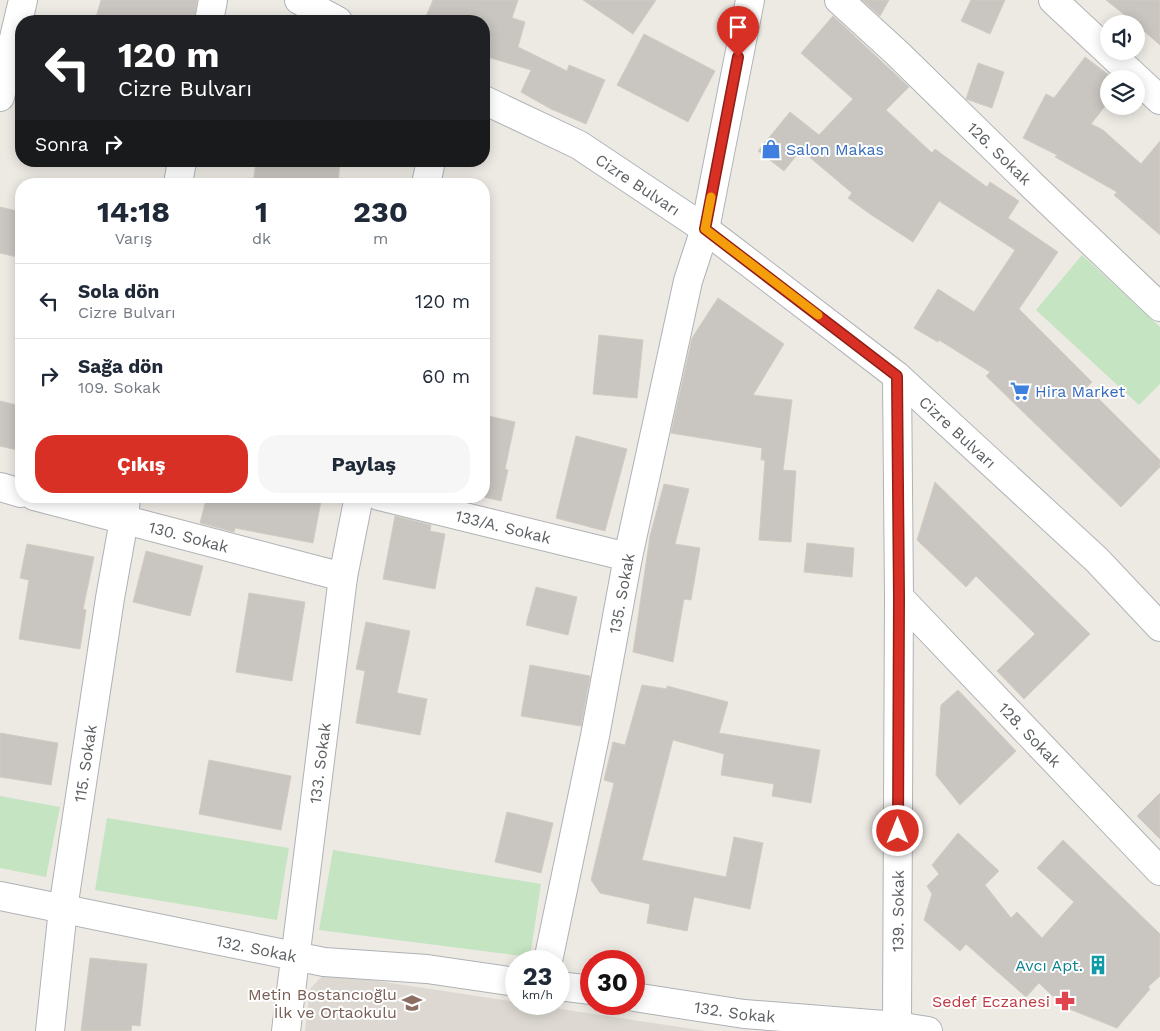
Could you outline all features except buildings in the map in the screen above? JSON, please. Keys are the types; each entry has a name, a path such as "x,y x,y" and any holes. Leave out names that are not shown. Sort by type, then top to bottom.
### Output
{"street":[{"path":"20,15 24,0"},
{"path":"210,15 214,0"},
{"path":"299,0 327,15"},
{"name":"135. Sokak","path":"550,950 595,736 628,557 688,281 705,229 750,0"},
{"name":"126. Sokak","path":"839,0 1160,307"},
{"path":"1053,0 1160,100"},
{"path":"0,98 15,37"},
{"name":"Cizre Bulvarı","path":"490,103 579,145 705,229 897,376 1098,560 1160,627"},
{"name":"139. Sokak","path":"897,376 899,597 897,1026"},
{"path":"0,487 15,491"},
{"name":"130. Sokak","path":"87,503 125,508 343,578"},
{"name":"133. Sokak","path":"286,1031 343,578 358,503"},
{"name":"133/A. Sokak","path":"407,503 628,557"},
{"name":"115. Sokak","path":"50,1031 63,909 125,508"},
{"name":"128. Sokak","path":"899,597 1160,871"},
{"name":"132. Sokak","path":"0,896 324,962 427,969 505,980"},
{"name":"132. Sokak","path":"645,1000 743,1023 897,1026 928,1031"}],"shaded area":[{"name":"Metin Bostancıoğlu İlk ve Ortaokulu","path":"325,973 505,1000 505,1015 570,1015 570,1010 580,1012 580,1015 601,1015 706,1031 305,1031 310,989"}],"green space":[{"path":"1082,255 1160,327 1160,384 1139,405 1036,310"},
{"path":"0,796 60,807 46,877 0,868"},
{"path":"107,818 289,848 277,920 95,890"},
{"path":"333,850 541,884 531,950 505,950 505,954 319,930"}],"slow traffic":[{"path":"711,197 705,229 818,315"}],"place":[{"name":"Salon Makas","path":"771,149"},
{"name":"Hira Market","path":"1020,391"},
{"name":"Avcı Apt.","path":"1098,965"},
{"name":"Sedef Eczanesi","path":"1065,1001"},
{"name":"Metin Bostancıoğlu İlk ve Ortaokulu","path":"412,1003"}],"route":[{"path":"738,57 705,229 897,376 899,597 898,831"}]}
